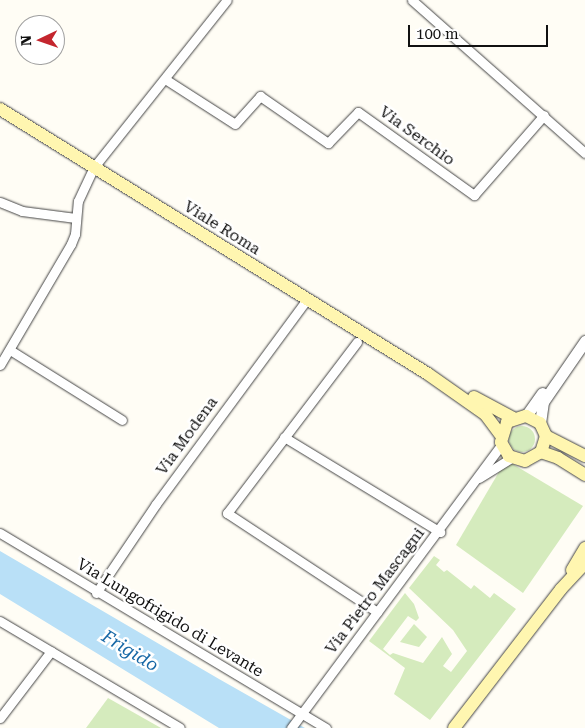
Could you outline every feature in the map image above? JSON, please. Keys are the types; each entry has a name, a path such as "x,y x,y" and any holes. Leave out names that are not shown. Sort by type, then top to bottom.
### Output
{"main road":[{"name":"Viale Roma","path":"0,109 428,374 485,414 511,458"},
{"name":"Viale Roma","path":"428,374 520,417 540,423"},
{"path":"501,440 505,425 520,417"},
{"path":"540,423 546,436 585,456"},
{"path":"511,458 529,461 541,452 546,436"},
{"path":"541,452 558,458 585,475"},
{"path":"561,589 585,548"},
{"path":"454,728 561,589 585,563"}],"street":[{"path":"0,365 71,244 78,201 94,167 227,0"},
{"path":"412,0 585,153"},
{"name":"Via Serchio","path":"165,78 235,124 260,96 328,143 358,112 474,195 544,115"},
{"path":"0,202 22,211 76,218"},
{"name":"Via Modena","path":"96,593 156,504 306,299"},
{"path":"540,423 543,402 585,341"},
{"path":"357,342 227,513 377,612"},
{"path":"10,350 122,420"},
{"path":"520,417 553,378 566,366"},
{"path":"284,437 440,532"},
{"name":"Via Pietro Mascagni","path":"296,721 377,612 440,532 501,440"},
{"name":"Via Pietro Mascagni","path":"471,485 511,458"},
{"name":"Via Lungofrigido di Levante","path":"0,532 296,721 326,728"},
{"path":"0,621 180,728"},
{"path":"0,718 4,706 51,651"}],"green space":[{"path":"522,426 531,430 535,439 531,448 522,452 513,448 509,439 513,430"},
{"path":"506,460 583,506 523,593 456,545"},
{"path":"434,556 440,560 436,565 444,572 447,570 471,589 474,585 490,598 494,593 516,609 430,720 394,694 405,668 369,641 405,593 414,604 419,618 416,621 408,616 383,649 390,655 393,653 423,663 442,637 452,654 443,666 451,672 467,651 453,630 409,588"},
{"path":"414,624 427,637 419,647 400,642"},
{"path":"108,698 161,728 86,728"}],"water":[{"name":"Frigido","path":"0,551 305,728 219,728 0,594"}]}
